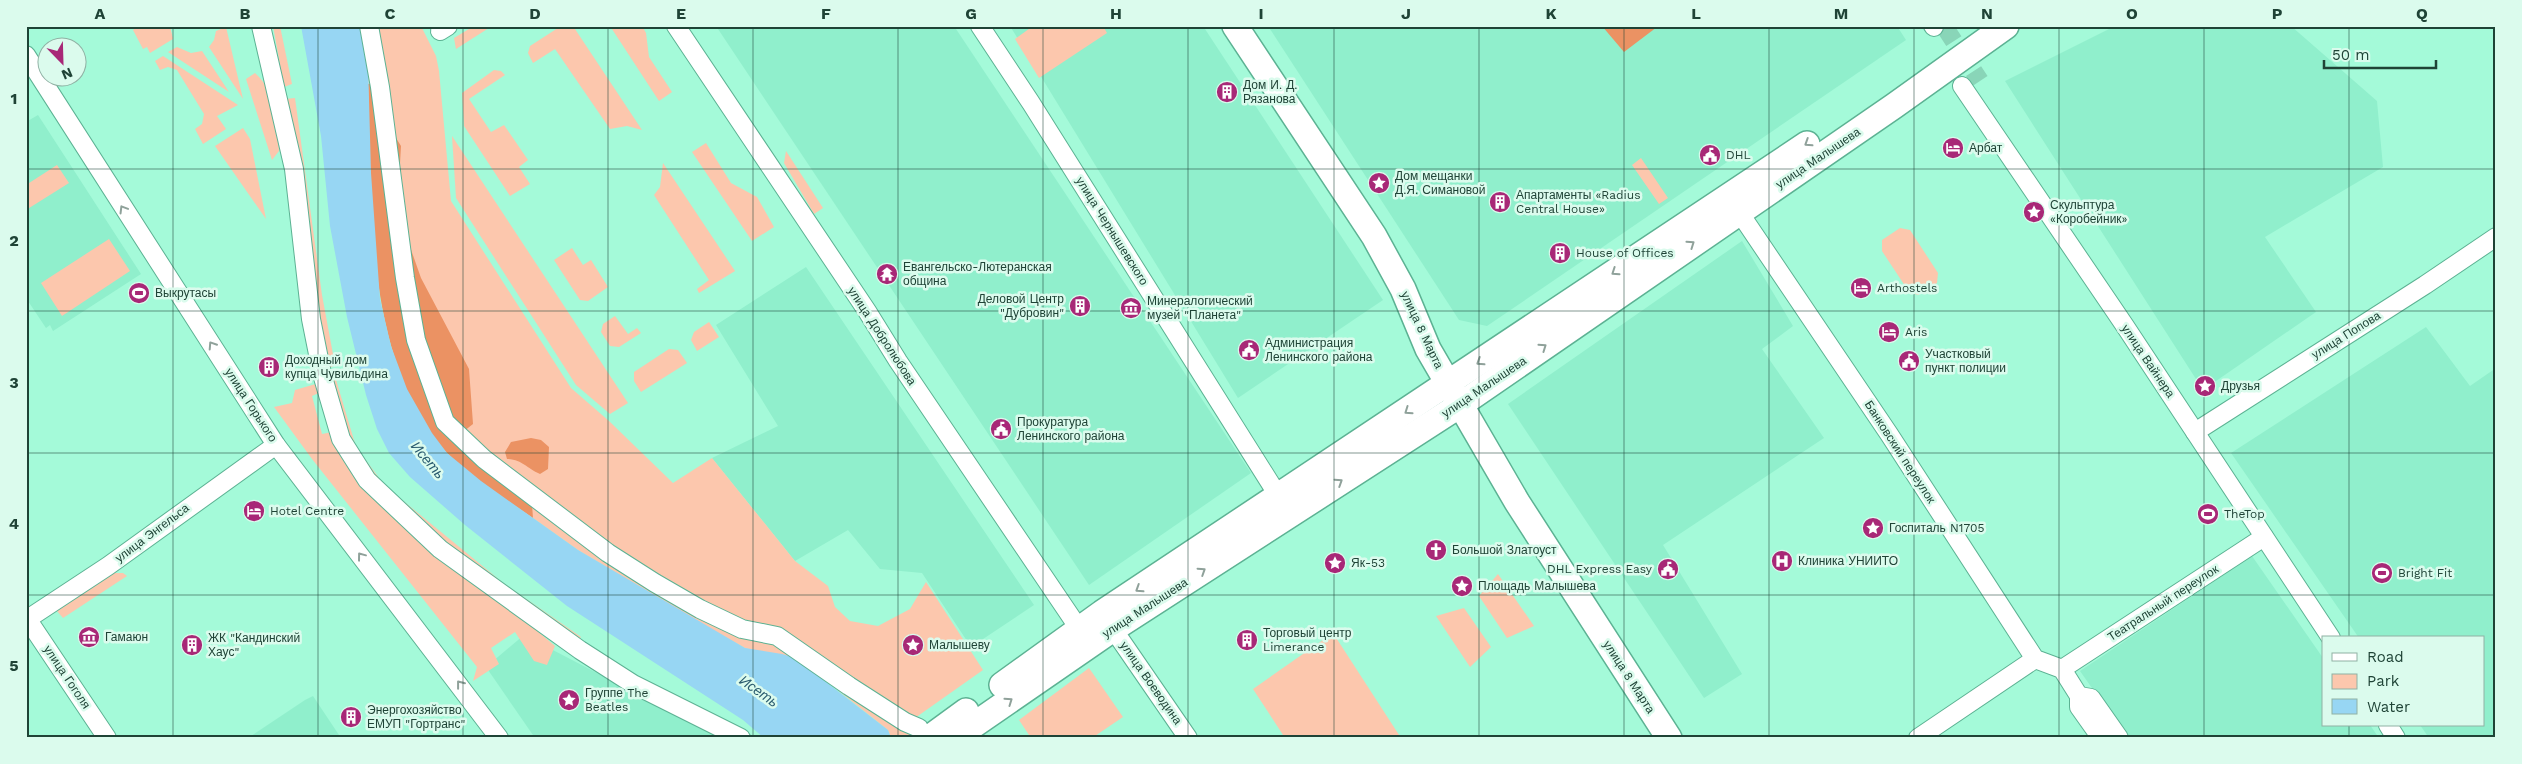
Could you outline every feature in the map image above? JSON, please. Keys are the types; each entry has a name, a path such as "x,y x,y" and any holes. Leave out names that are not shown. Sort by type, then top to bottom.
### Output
{"main road":[{"name":"улица 8 Марта","path":"1234,26 1374,236 1403,290 1428,349 1517,502 1669,738"},
{"name":"улица Малышева","path":"924,733 1084,637 1284,505 1460,404 1978,26"},
{"name":"улица Малышева","path":"955,738 1084,637 1113,629 1448,383 1894,106 2006,26"}],"street":[{"path":"261,26 294,169 311,319 322,374 341,439 367,480 440,549 580,650 634,684 741,738"},
{"path":"369,26 380,87 405,278 416,340 445,422 460,438 492,465 608,553 700,609 742,629 778,636 857,691 924,733"},
{"name":"улица Добролюбова","path":"676,26 1084,637"},
{"name":"улица Чернышевского","path":"980,26 1036,111 1284,505"},
{"name":"улица Горького","path":"26,55 276,445 499,738"},
{"name":"улица Вайнера","path":"1962,86 2330,636"},
{"name":"Банковский переулок","path":"1734,204 2035,659"},
{"name":"улица Попова","path":"2195,432 2425,286 2496,237"},
{"name":"улица Энгельса","path":"27,619 115,561 276,445"},
{"name":"Театральный переулок","path":"2062,669 2264,537"},
{"name":"улица Гоголя","path":"27,619 107,738"},
{"name":"улица Воеводина","path":"1113,629 1188,738"},
{"path":"1918,738 2035,659 2062,669 2079,696 2079,707 2101,738"},
{"path":"2079,696 2091,698 2118,738"},
{"path":"2389,726 2396,738"}],"shaded area":[{"path":"716,26 954,26 1251,473 1089,585"},
{"path":"1010,26 1203,26 1383,300 1238,398"},
{"path":"1268,26 1897,26 1906,40 1487,326 1459,320"},
{"path":"1602,26 1656,26 1657,27 1624,52"},
{"path":"2115,26 2291,26 2377,101 2383,167 2265,237 2316,312 2203,390 2005,81"},
{"path":"375,83 391,130 401,146 399,181 402,224 421,278 469,369 473,424 454,439 532,504 533,518 476,479 446,452 419,414 399,371 386,325 377,277 370,178 368,84"},
{"path":"38,115 141,274 53,331 50,325 46,328 26,298 26,122"},
{"path":"1742,241 1793,326 1762,349 1824,438 1663,545 1742,674 1704,698 1508,404"},
{"path":"806,267 1034,605 971,647 922,573 880,569 848,530 795,561 712,458 778,426 716,325"},
{"path":"2426,327 2470,386 2496,368 2496,738 2429,738 2421,726 2484,726 2484,636 2358,636 2231,453"},
{"path":"531,438 541,440 549,447 548,469 540,474 521,463 507,459 505,452 511,442"},
{"path":"2252,556 2322,657 2322,726 2371,726 2379,738 2127,738 2080,671"},
{"path":"524,635 722,738 535,738 486,667"},
{"path":"313,696 341,738 248,738 305,700"}],"green space":[{"path":"139,26 170,26 173,39 150,53 147,47 143,49 133,30"},
{"path":"273,26 280,26 292,84 284,87"},
{"path":"362,26 421,26 436,56 439,71 451,201 571,388 609,421 673,483 712,458 795,561 828,586 835,607 850,621 878,626 910,609 926,582 983,670 915,718 910,736 891,738 888,730 806,665 745,648 720,634 578,550 481,481 371,173 368,63"},
{"path":"474,26 492,26 456,49 454,38"},
{"path":"561,26 573,26 642,130 627,126 610,129 555,49 533,63 528,53 530,46"},
{"path":"610,26 642,26 646,33 649,57 672,92 659,101"},
{"path":"1033,26 1103,26 1107,33 1039,78 1015,39"},
{"path":"226,27 243,99 209,47 214,40 216,31"},
{"path":"177,47 191,53 202,51 229,92 168,52"},
{"path":"163,56 238,105 217,116 226,129 203,144 195,129 202,124 204,114 177,70 168,67 160,70 155,61"},
{"path":"494,70 501,71 505,75 469,99 491,132 504,125 528,160 519,167 530,184 510,196 464,126 462,93"},
{"path":"255,73 268,90 275,109 279,151 272,160 246,79"},
{"path":"295,98 322,295 335,365 328,369 285,99"},
{"path":"243,128 250,139 266,219 215,146"},
{"path":"452,136 628,403 610,414 576,385 456,198"},
{"path":"706,143 731,183 757,197 774,227 752,241 692,152"},
{"path":"786,151 823,208 814,214 784,163"},
{"path":"1641,158 1668,198 1659,204 1632,165"},
{"path":"663,163 735,271 699,293 697,289 709,280 654,195 660,187"},
{"path":"57,165 69,183 26,210 26,185"},
{"path":"1900,228 1910,230 1938,273 1937,283 1918,295 1909,292 1882,251 1882,240"},
{"path":"109,239 130,271 62,316 41,283"},
{"path":"572,248 583,265 591,260 608,287 588,301 580,300 554,260"},
{"path":"615,316 628,334 637,328 641,333 619,347 610,346 601,332 603,324"},
{"path":"709,322 719,337 697,351 691,340 694,332"},
{"path":"669,349 678,350 687,363 641,392 634,381 634,372"},
{"path":"334,373 356,447 385,486 502,582 581,637 575,643 446,545 369,481 349,446 324,378"},
{"path":"319,383 321,392 312,396 322,434 332,432 359,479 555,646 547,665 534,661 515,632 491,648 499,664 473,681 477,667 312,459 274,407 292,403 295,390"},
{"path":"111,573 123,573 127,576 63,618 57,611"},
{"path":"1498,574 1534,626 1507,638 1479,596"},
{"path":"1464,608 1491,647 1470,667 1436,616"},
{"path":"1333,633 1401,738 1285,738 1253,689"},
{"path":"1089,668 1123,717 1092,738 1031,738 1019,720"}],"water":[{"name":"Исеть","path":"301,26 362,26 368,63 371,173 380,299 391,346 407,389 432,433 447,453 481,481 578,550 745,648 795,658 888,730 891,738 764,738 743,720 567,606 465,525 410,477 389,453 377,429 366,395 347,317 330,226 321,136"}],"tunnel":[{"path":"1944,26 1980,81"}],"place":[{"name":"Дом И. Д. Рязанова","path":"1227,92"},
{"name":"Арбат","path":"1953,148"},
{"name":"DHL","path":"1710,155"},
{"name":"Дом мещанки Д.Я. Симановой","path":"1379,183"},
{"name":"Апартаменты «Radius Central House»","path":"1500,202"},
{"name":"Скульптура «Коробейник»","path":"2034,212"},
{"name":"House of Offices","path":"1560,253"},
{"name":"Евангельско-Лютеранская община","path":"887,274"},
{"name":"Arthostels","path":"1861,288"},
{"name":"Выкрутасы","path":"139,293"},
{"name":"Деловой Центр \"Дубровин\"","path":"1080,306"},
{"name":"Минералогический музей \"Планета\"","path":"1131,308"},
{"name":"Aris","path":"1889,332"},
{"name":"Администрация Ленинского района","path":"1249,350"},
{"name":"Участковый пункт полиции","path":"1909,361"},
{"name":"Доходный дом купца Чувильдина","path":"269,367"},
{"name":"Друзья","path":"2205,386"},
{"name":"Прокуратура Ленинского района","path":"1001,429"},
{"name":"Hotel Centre","path":"254,511"},
{"name":"TheTop","path":"2208,514"},
{"name":"Госпиталь N1705","path":"1873,528"},
{"name":"Большой Златоуст","path":"1436,550"},
{"name":"Клиника УНИИТО","path":"1782,561"},
{"name":"Як-53","path":"1335,563"},
{"name":"DHL Express Easy","path":"1668,569"},
{"name":"Bright Fit","path":"2382,573"},
{"name":"Площадь Малышева","path":"1462,586"},
{"name":"Гамаюн","path":"89,637"},
{"name":"Торговый центр Limerance","path":"1247,640"},
{"name":"ЖК \"Кандинский Хаус\"","path":"192,645"},
{"name":"Малышеву","path":"913,645"},
{"name":"Группе The Beatles","path":"569,700"},
{"name":"Энергохозяйство ЕМУП \"Гортранс\"","path":"351,717"}]}
